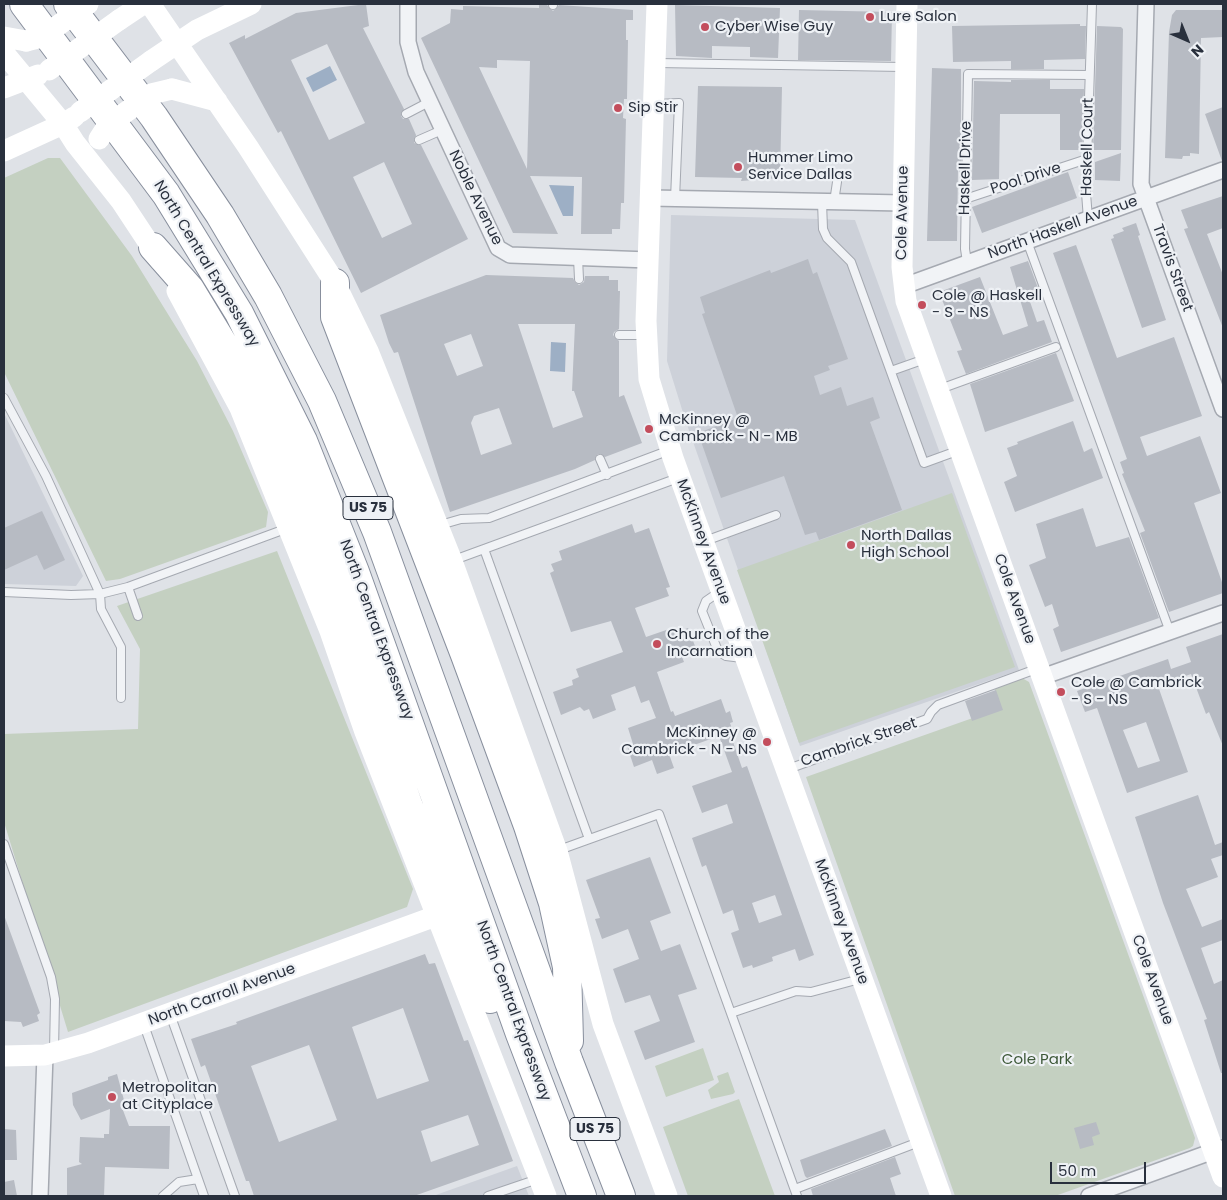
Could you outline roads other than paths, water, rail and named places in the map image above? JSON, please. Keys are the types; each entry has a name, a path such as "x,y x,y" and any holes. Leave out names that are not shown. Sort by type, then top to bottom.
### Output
{"highway":[{"name":"North Central Expressway","path":"24,4 166,194 239,313 303,441 355,572 520,1034 582,1196"},
{"name":"US 75","path":"68,4 148,110 212,202 268,296 318,394 374,524 569,1062 621,1196"},
{"path":"153,247 190,289 236,365 259,410 298,498 368,686 409,807 488,997 520,1034"},
{"path":"335,283 335,317 465,655 528,826 553,903 567,967 569,1062"}],"street":[{"path":"4,37 26,41 42,37 88,4"},
{"path":"4,88 49,70 143,4"},
{"path":"150,4 217,101 335,283 375,368 452,561 557,851 603,1024 667,1196"},
{"path":"4,151 72,118 177,42 227,14 251,4"},
{"name":"Noble Avenue","path":"408,4 410,53 429,102 495,245 501,252 510,255 649,260"},
{"name":"McKinney Avenue","path":"657,4 646,335 649,379 680,478 941,1196"},
{"name":"Cole Avenue","path":"907,4 903,203 904,286 906,301 1041,673 1219,1149 1223,1176"},
{"name":"Travis Street","path":"1146,4 1141,184 1223,409"},
{"path":"4,53 26,79 72,118 92,165 153,247 240,408 330,631 362,733 543,1187"},
{"path":"92,165 99,139 108,125 151,94 160,90 172,89 195,93 217,101"},
{"name":"North Haskell Avenue","path":"904,286 1223,170"},
{"path":"651,198 903,203"},
{"name":"Cambrick Street","path":"1041,673 1223,613"},
{"name":"North Carroll Avenue","path":"4,1056 49,1054 170,1014 436,916"},
{"path":"40,1196 49,1054"},
{"path":"1090,1196 1219,1149"}],"lane":[{"name":"Haskell Court","path":"1088,219 1087,159 1092,4"},
{"path":"655,63 905,67"},
{"name":"Haskell Drive","path":"968,262 964,249 968,74 1089,75"},
{"path":"406,114 429,102"},
{"path":"654,104 679,103 675,198"},
{"path":"419,140 442,130"},
{"name":"Pool Drive","path":"966,199 1087,159"},
{"path":"837,182 828,202 823,230 827,238 851,262 924,463 960,450"},
{"path":"1027,241 1170,632"},
{"path":"578,258 579,278"},
{"path":"619,335 646,335"},
{"path":"938,390 1056,347"},
{"path":"891,371 927,359"},
{"path":"4,398 46,476 100,594 101,609 121,647 123,662 121,698"},
{"path":"438,526 461,519 490,518 670,450"},
{"path":"600,458 607,475"},
{"path":"452,561 680,478"},
{"path":"703,542 776,515"},
{"path":"4,592 71,595 100,594 128,587 288,528"},
{"path":"484,549 589,839"},
{"path":"128,587 138,616"},
{"name":"Cambrick Street","path":"786,770 928,719 938,705 1041,673"},
{"path":"557,851 659,814 796,1193 921,1141"},
{"path":"4,844 51,977 54,999 49,1054"},
{"path":"731,1013 796,990 811,992 862,978"},
{"path":"170,1014 235,1196"},
{"path":"143,1023 204,1196"},
{"path":"164,1196 179,1182 198,1179"},
{"path":"488,1196 543,1187"}],"water":[{"path":"330,66 337,80 313,92 306,78"},
{"path":"549,185 574,186 573,216 563,216"},
{"path":"551,342 566,343 565,372 550,371"}],"place":[{"name":"Lure Salon","path":"870,17"},
{"name":"Cyber Wise Guy","path":"705,27"},
{"name":"Sip Stir","path":"618,108"},
{"name":"Hummer Limo Service Dallas","path":"738,167"},
{"name":"Cole @ Haskell - S - NS","path":"922,305"},
{"name":"McKinney @ Cambrick - N - MB","path":"649,429"},
{"name":"North Dallas High School","path":"851,545"},
{"name":"Church of the Incarnation","path":"657,644"},
{"name":"Cole @ Cambrick - S - NS","path":"1061,692"},
{"name":"McKinney @ Cambrick - N - NS","path":"767,742"},
{"name":"Metropolitan at Cityplace","path":"112,1097"}],"park label":[{"name":"Cole Park","path":"1037,1060"}]}
